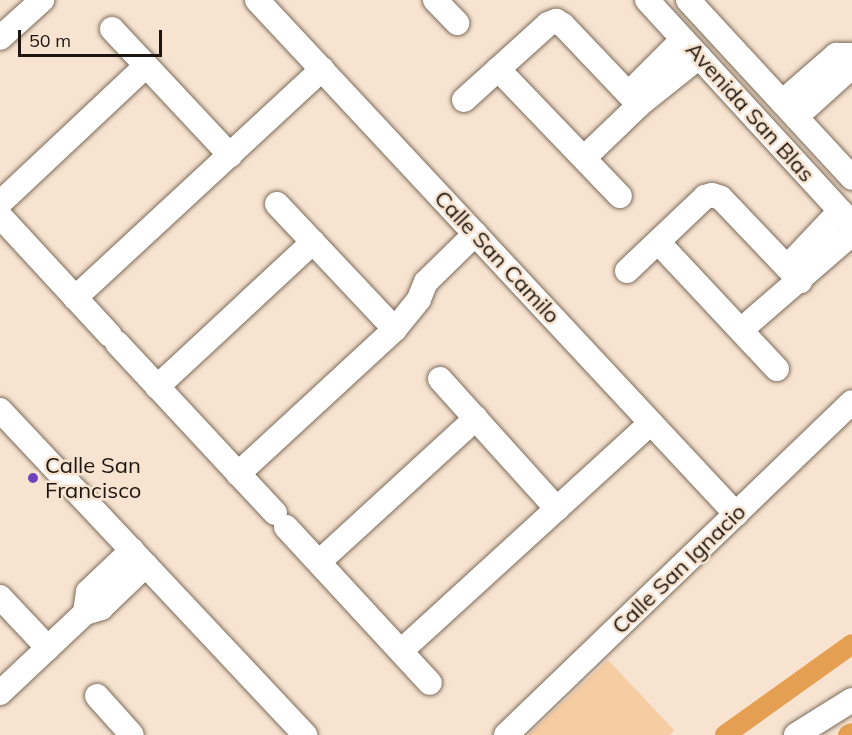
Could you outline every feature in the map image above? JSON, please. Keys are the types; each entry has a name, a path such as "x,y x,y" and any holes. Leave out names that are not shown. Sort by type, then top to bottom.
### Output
{"street":[{"path":"0,38 42,0"},
{"name":"Calle San Camilo","path":"257,0 736,514"},
{"path":"435,0 457,23"},
{"name":"Avenida San Blas","path":"647,0 846,218"},
{"name":"Avenida San Blas","path":"688,0 852,178"},
{"path":"464,100 549,24 556,21 563,25 634,99"},
{"path":"112,29 225,149"},
{"path":"584,158 683,39"},
{"path":"789,110 836,55 852,55"},
{"path":"634,99 699,57"},
{"path":"789,110 846,72 852,60"},
{"path":"75,298 225,149 316,63"},
{"path":"0,203 146,66"},
{"path":"498,69 620,196"},
{"path":"627,271 705,198 712,195 721,198 793,274"},
{"path":"277,204 395,329"},
{"path":"0,216 430,683"},
{"path":"741,330 846,218"},
{"path":"793,274 852,234"},
{"path":"238,474 395,329 419,299 426,282 481,240"},
{"path":"157,387 313,242"},
{"path":"658,242 777,369"},
{"path":"440,379 552,503"},
{"name":"Calle San Ignacio","path":"506,735 852,402"},
{"path":"0,410 302,734"},
{"path":"401,651 552,503 645,417"},
{"path":"319,562 476,418"},
{"path":"0,693 85,613 88,592 139,557"},
{"path":"0,597 48,648"},
{"path":"97,696 132,735"},
{"path":"796,735 852,700"}],"shaded area":[{"path":"608,660 674,730 670,735 528,735"}],"waterway":[{"path":"725,735 852,644"},
{"path":"848,735 852,733"}],"place":[{"name":"Calle San Francisco","path":"33,478"}]}
